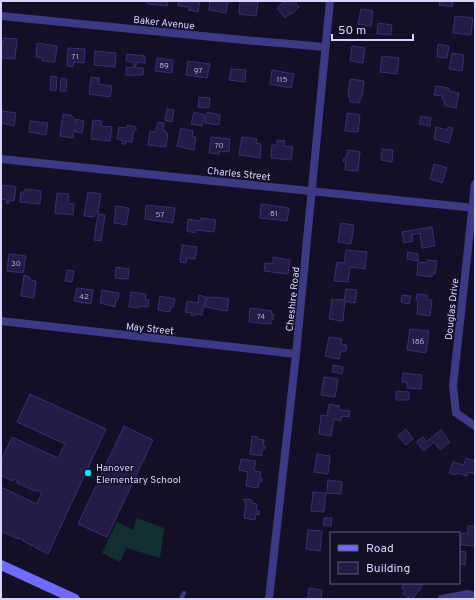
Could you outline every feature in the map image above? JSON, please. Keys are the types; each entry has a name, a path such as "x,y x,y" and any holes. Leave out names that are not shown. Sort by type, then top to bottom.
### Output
{"main road":[{"path":"1,565 75,599"}],"street":[{"name":"Cheshire Road","path":"269,599 296,354 330,1"},
{"name":"Baker Avenue","path":"1,16 226,39 326,47"},
{"name":"Charles Street","path":"1,159 474,207"},
{"name":"Douglas Drive","path":"475,184 474,207 453,386 456,413 475,426"},
{"name":"May Street","path":"1,321 296,354"},
{"path":"442,599 468,594 475,596"}],"lane":[{"path":"181,599 184,593"}],"green space":[{"path":"137,518 164,528 160,558 126,548 120,562 102,553 117,522 133,530"}],"building":[{"path":"148,1 168,1 167,6 148,4"},
{"path":"178,1 200,1 198,12 189,10 189,7 178,6"},
{"path":"210,1 228,1 226,13 209,10"},
{"path":"240,1 258,2 256,16 239,14"},
{"path":"285,1 294,1 299,7 285,18 277,8"},
{"path":"440,1 453,1 452,7 439,5"},
{"path":"361,9 373,11 371,26 358,24"},
{"path":"455,16 473,18 471,35 453,33"},
{"path":"378,23 392,25 391,35 377,34"},
{"path":"4,38 17,39 15,59 2,58 1,44 3,44"},
{"path":"37,43 57,46 55,62 42,61 42,58 36,57"},
{"path":"438,44 449,46 447,58 437,57"},
{"path":"352,46 365,48 363,63 350,61"},
{"path":"68,48 85,49 84,63 74,62 73,67 67,66"},
{"path":"95,51 116,53 115,67 94,65"},
{"path":"452,53 464,55 462,71 449,69"},
{"path":"127,54 145,56 145,63 137,62 135,68 144,68 143,75 126,75 126,67 134,68 133,62 126,61"},
{"path":"382,56 399,58 397,74 380,72"},
{"path":"157,58 173,60 172,73 155,71"},
{"path":"188,61 210,64 207,78 186,75"},
{"path":"231,69 246,70 245,82 229,80"},
{"path":"272,70 294,74 291,88 270,84"},
{"path":"51,76 57,77 56,91 50,90"},
{"path":"91,77 99,78 99,84 112,86 110,97 89,94"},
{"path":"61,78 67,79 66,91 60,91"},
{"path":"350,79 364,81 360,103 350,102 350,97 348,97"},
{"path":"436,86 449,88 449,91 459,93 456,108 444,105 445,100 442,99 443,96 434,95"},
{"path":"199,97 210,98 209,108 198,107"},
{"path":"167,109 174,110 172,122 165,120"},
{"path":"2,111 16,113 14,126 1,123"},
{"path":"194,112 205,115 202,126 191,124"},
{"path":"207,112 220,115 219,125 205,123"},
{"path":"347,113 360,115 358,132 345,131"},
{"path":"63,114 71,115 76,120 75,123 77,123 77,119 84,121 82,133 75,132 76,130 74,130 73,138 60,136"},
{"path":"421,116 431,118 430,126 419,124"},
{"path":"93,120 102,121 101,126 112,127 110,141 91,139"},
{"path":"30,121 48,123 46,135 29,132"},
{"path":"158,122 164,123 163,130 165,130 165,133 168,133 166,147 148,145 150,131 155,132"},
{"path":"127,125 136,127 136,130 134,130 132,142 126,141 126,144 122,144 123,141 117,139 119,127 127,128"},
{"path":"436,127 447,130 448,127 453,128 449,143 434,139"},
{"path":"181,128 193,131 192,136 196,137 194,150 177,146"},
{"path":"211,137 230,139 229,152 219,151 219,154 209,153"},
{"path":"242,137 257,139 256,143 261,144 260,158 239,155"},
{"path":"277,140 285,141 284,146 293,147 291,160 271,158 272,145 277,145"},
{"path":"382,149 393,150 392,162 381,160"},
{"path":"348,150 360,152 358,171 345,170 346,162 343,162 344,158 346,158"},
{"path":"434,164 447,168 442,183 430,179"},
{"path":"3,185 16,187 14,201 10,200 9,203 6,203 7,200 1,199 1,187 3,187"},
{"path":"25,189 41,191 40,204 20,202 21,192 25,192"},
{"path":"88,192 101,194 98,213 95,213 94,217 84,216"},
{"path":"57,193 69,194 68,203 74,204 73,215 55,213"},
{"path":"261,204 289,208 287,221 260,218"},
{"path":"146,205 175,208 173,223 145,219"},
{"path":"116,206 129,208 126,225 114,223"},
{"path":"98,214 105,215 101,241 94,240"},
{"path":"201,218 216,220 214,232 196,230 195,233 187,231 188,219 200,221"},
{"path":"341,223 354,225 351,244 338,242"},
{"path":"432,227 435,246 422,248 420,233 412,235 413,241 404,243 402,232"},
{"path":"182,245 197,247 195,259 187,258 186,263 180,262"},
{"path":"346,250 367,252 365,269 350,267 348,282 334,281 337,262 344,263"},
{"path":"408,252 418,254 418,261 407,259"},
{"path":"9,254 26,256 23,273 7,271"},
{"path":"273,257 290,260 288,274 264,271 265,263 273,264"},
{"path":"427,260 437,261 435,274 432,274 432,277 417,275 418,262 427,263"},
{"path":"116,267 129,269 128,279 115,278"},
{"path":"67,270 74,271 72,282 65,281"},
{"path":"24,275 30,277 30,280 36,281 34,298 21,296"},
{"path":"77,288 93,290 91,304 74,301"},
{"path":"346,289 357,290 355,303 345,301 343,321 329,319 332,299 344,300"},
{"path":"102,290 119,293 115,307 100,303"},
{"path":"131,292 146,294 145,299 149,300 148,307 129,307"},
{"path":"417,294 427,295 427,300 432,300 430,316 417,314"},
{"path":"199,295 206,297 202,315 196,314 195,316 191,315 192,313 185,312 187,301 198,303"},
{"path":"402,295 411,296 409,304 401,302"},
{"path":"160,296 175,299 170,312 158,310"},
{"path":"207,297 229,299 227,311 205,307"},
{"path":"250,308 272,311 271,314 274,314 271,324 249,322"},
{"path":"410,329 429,331 426,353 407,350"},
{"path":"329,337 342,339 341,344 347,345 346,351 341,351 339,359 325,356"},
{"path":"333,365 343,367 342,374 332,372"},
{"path":"403,373 422,375 421,389 407,388 407,382 402,382"},
{"path":"324,377 338,379 335,397 321,395"},
{"path":"396,391 409,392 409,400 396,400"},
{"path":"30,394 106,429 48,554 23,541 24,540 18,539 1,531 1,487 37,504 41,495 41,492 35,491 17,483 18,481 14,479 12,481 1,475 1,461 12,437 58,458 65,444 17,422"},
{"path":"329,404 339,406 339,410 350,411 349,417 342,416 341,421 334,419 331,436 319,434 321,415 327,416"},
{"path":"124,426 153,440 107,537 78,524"},
{"path":"406,429 413,439 406,445 398,436"},
{"path":"441,430 450,442 440,450 434,442 424,451 417,443 417,441 423,437 426,442"},
{"path":"252,436 258,437 257,439 264,440 263,445 265,446 265,449 262,450 262,456 250,454"},
{"path":"317,454 330,456 328,474 314,472"},
{"path":"466,458 475,461 475,474 468,472 467,476 457,473 456,475 449,473 453,462 464,465"},
{"path":"241,459 256,461 254,471 261,472 260,478 262,478 262,482 259,482 258,488 246,486 248,472 239,470"},
{"path":"328,480 342,482 341,494 327,493"},
{"path":"313,492 326,493 324,512 311,511"},
{"path":"244,499 252,500 252,503 257,504 256,511 260,511 259,515 256,514 255,520 244,518 246,502 244,502"},
{"path":"324,518 332,518 331,526 323,525"},
{"path":"468,526 475,526 475,546 461,545 462,533 468,533"},
{"path":"308,530 322,531 320,551 306,549"},
{"path":"460,551 466,552 465,565 460,564"},
{"path":"404,584 423,585 413,598 411,596 409,598 403,594 405,591 401,588"},
{"path":"309,588 322,590 321,599 308,599"}],"place":[{"name":"Hanover Elementary School","path":"88,473"}]}
